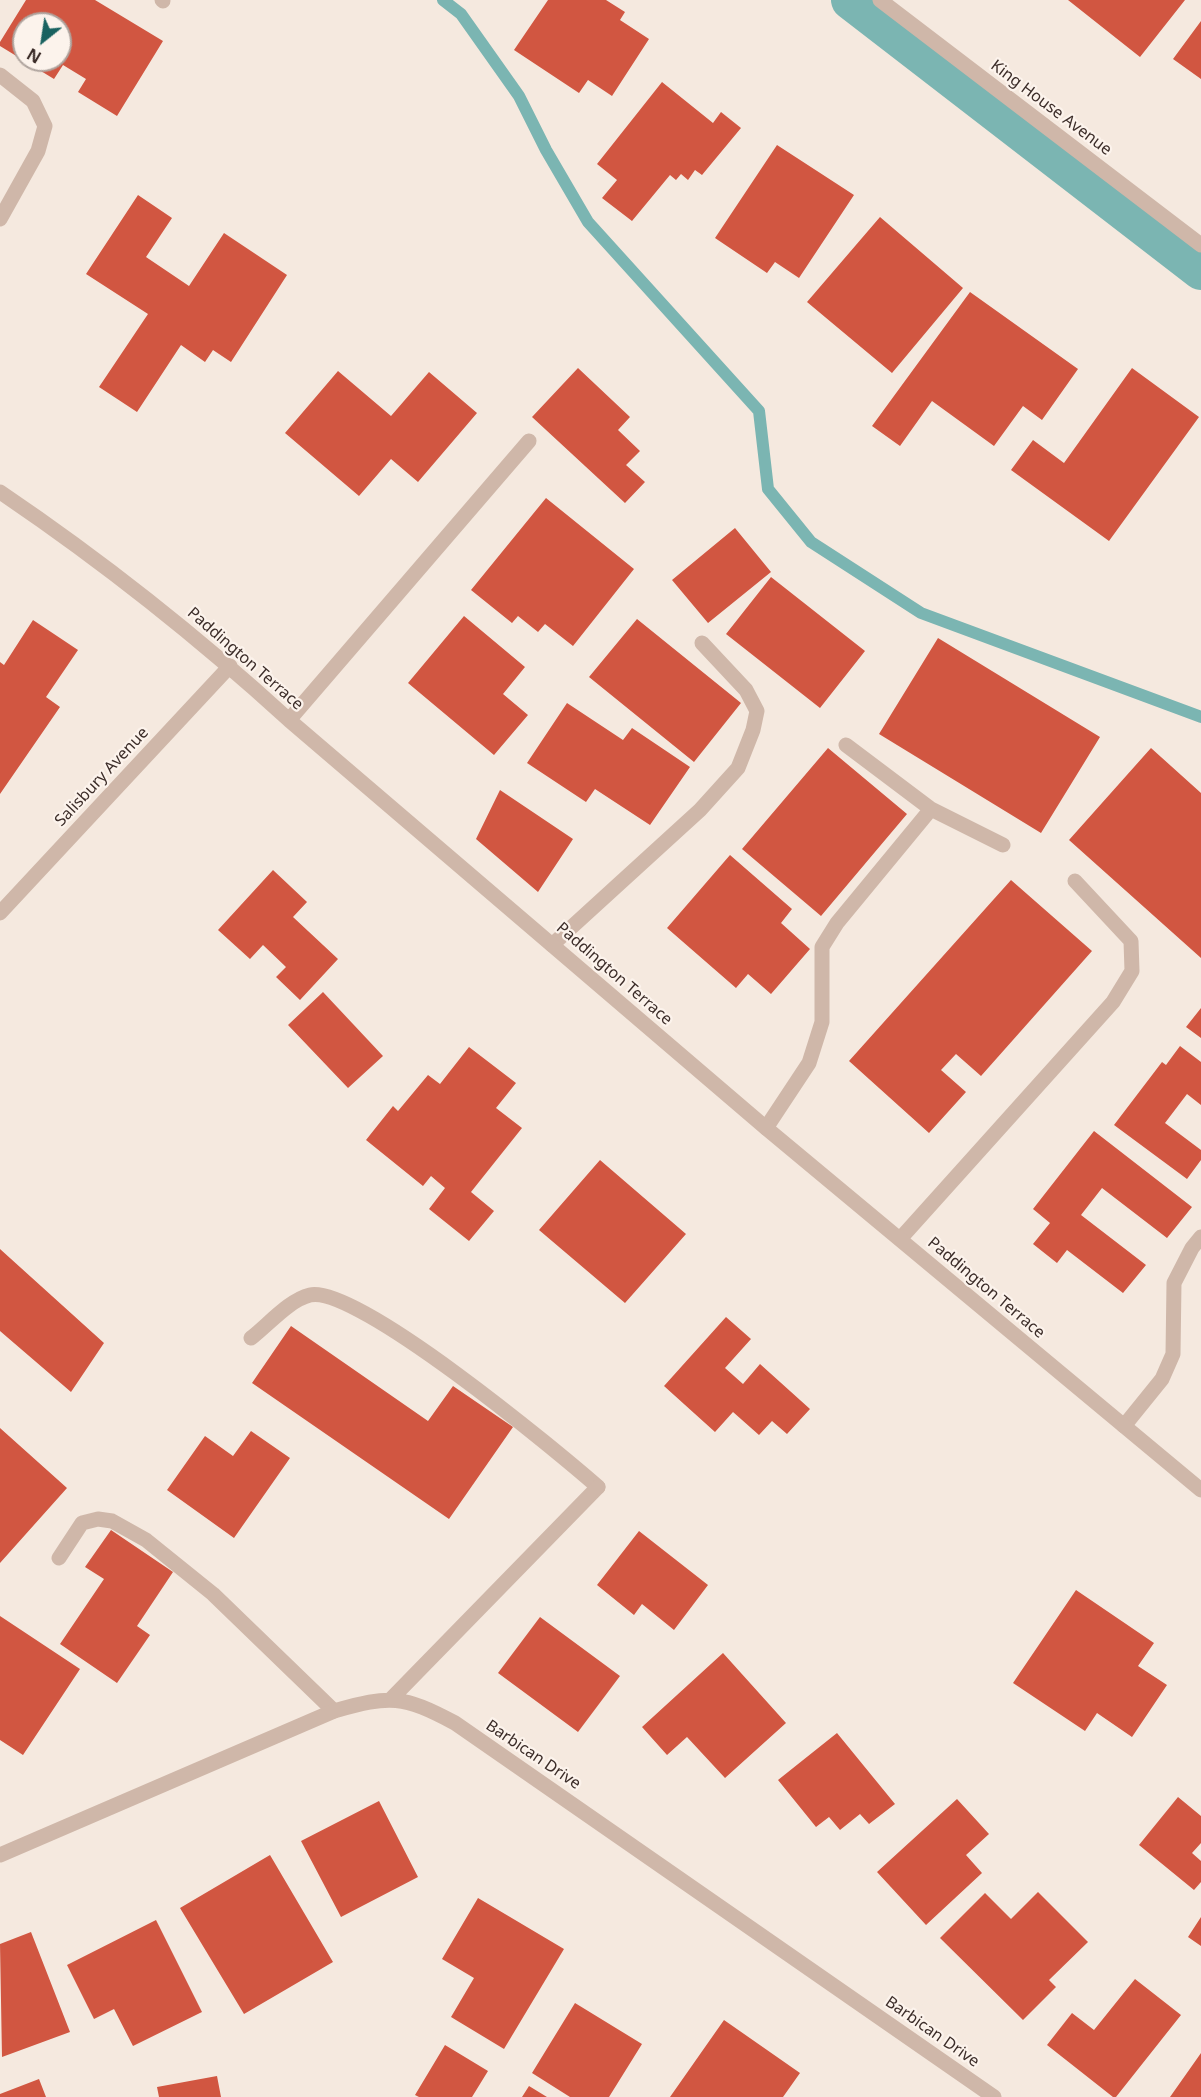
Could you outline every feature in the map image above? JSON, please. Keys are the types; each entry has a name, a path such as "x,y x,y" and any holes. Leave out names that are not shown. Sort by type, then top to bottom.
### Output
{"street":[{"name":"King House Avenue","path":"880,0 1201,245"},
{"path":"0,75 33,102 45,126 38,151 0,219"},
{"path":"289,720 529,441"},
{"name":"Paddington Terrace","path":"0,492 71,540 230,666 289,720 766,1128 1201,1490"},
{"path":"552,945 700,810 738,768 753,730 757,711 746,690 702,643"},
{"name":"Salisbury Avenue","path":"0,913 230,666"},
{"path":"846,745 931,809 1003,845"},
{"path":"766,1128 808,1063 822,1023 822,947 837,923 931,809"},
{"path":"900,1239 1113,1002 1132,971 1131,941 1075,881"},
{"path":"1124,1426 1162,1378 1173,1354 1174,1282 1192,1248 1201,1237"},
{"path":"251,1338 297,1301 310,1295 323,1295 351,1305 433,1358 519,1422 598,1487 392,1698"},
{"path":"59,1558 82,1523 98,1519 112,1521 146,1540 213,1594 334,1711"},
{"name":"Barbican Drive","path":"0,1855 334,1711 392,1698 424,1707 455,1723 994,2097"}],"building":[{"path":"26,0 95,0 163,41 117,116 78,92 86,79 72,70 72,12 19,12"},
{"path":"548,0 606,0 625,12 620,20 649,39 612,96 588,80 579,93 514,50"},
{"path":"1068,0 1185,0 1140,57"},
{"path":"1201,21 1201,79 1173,59"},
{"path":"12,23 12,53 0,46 0,42"},
{"path":"43,72 58,72 54,79"},
{"path":"662,82 713,123 721,112 741,128 702,175 695,170 688,180 681,174 676,180 670,175 632,221 602,198 617,180 597,164"},
{"path":"777,145 854,195 799,278 775,262 767,273 715,238"},
{"path":"138,195 172,218 146,257 189,286 224,233 287,275 231,362 213,350 205,362 181,345 137,412 99,387 148,314 86,274"},
{"path":"880,217 963,288 892,373 807,302"},
{"path":"970,292 1078,369 1042,420 1023,406 994,446 932,401 900,446 872,426"},
{"path":"578,368 630,417 618,430 640,451 626,465 645,482 625,503 532,417"},
{"path":"1132,368 1199,417 1109,541 1011,470 1033,440 1064,463"},
{"path":"338,371 391,416 429,372 477,413 418,482 391,459 359,496 285,433"},
{"path":"546,498 634,569 573,646 545,624 538,632 518,616 512,623 471,590"},
{"path":"735,528 771,572 708,623 672,580"},
{"path":"771,577 865,651 820,708 726,634"},
{"path":"464,616 525,667 503,694 528,715 494,755 408,683"},
{"path":"637,619 741,703 694,762 589,677"},
{"path":"33,620 78,650 46,697 60,707 0,794 0,662 4,665"},
{"path":"938,638 1100,737 1041,833 879,734"},
{"path":"567,703 623,740 632,728 690,767 650,825 595,789 586,802 527,763"},
{"path":"828,748 907,814 821,916 742,849"},
{"path":"1151,748 1201,793 1201,958 1069,840"},
{"path":"500,790 573,839 538,892 476,839"},
{"path":"730,855 792,909 781,923 810,949 771,994 748,974 736,988 667,928"},
{"path":"273,870 307,902 293,917 338,959 300,1000 276,977 286,967 263,945 250,959 218,930"},
{"path":"1011,880 1092,951 981,1076 956,1054 941,1070 966,1092 929,1133 849,1061"},
{"path":"323,992 383,1056 348,1088 288,1025"},
{"path":"1201,1008 1201,1038 1186,1027"},
{"path":"1180,1046 1201,1062 1201,1105 1187,1094 1165,1123 1201,1150 1201,1160 1187,1179 1114,1125 1162,1062 1166,1065"},
{"path":"469,1047 516,1083 496,1108 522,1128 471,1192 494,1211 469,1241 429,1209 445,1188 431,1176 423,1186 366,1140 393,1106 398,1111 428,1075 440,1084"},
{"path":"1094,1131 1192,1207 1167,1238 1102,1188 1081,1215 1146,1265 1123,1293 1067,1250 1057,1263 1033,1244 1050,1223 1033,1209"},
{"path":"600,1160 686,1234 625,1303 539,1230"},
{"path":"0,1249 104,1343 71,1392 0,1331"},
{"path":"726,1317 751,1339 725,1368 743,1384 760,1364 810,1409 787,1434 772,1421 759,1435 733,1412 715,1432 664,1386"},
{"path":"291,1326 428,1421 453,1386 513,1427 449,1519 252,1383"},
{"path":"0,1428 67,1488 0,1563"},
{"path":"251,1431 290,1458 234,1538 167,1490 205,1436 233,1456"},
{"path":"111,1530 173,1572 137,1626 150,1635 117,1683 60,1644 104,1579 85,1567"},
{"path":"639,1531 708,1585 674,1630 642,1604 634,1615 597,1585"},
{"path":"1076,1590 1154,1643 1138,1666 1167,1685 1132,1737 1097,1713 1085,1731 1013,1683"},
{"path":"0,1616 80,1669 23,1755 0,1740"},
{"path":"540,1617 620,1676 578,1732 498,1673"},
{"path":"723,1653 786,1723 725,1778 687,1737 667,1755 642,1727"},
{"path":"837,1733 895,1804 869,1824 860,1814 840,1830 829,1817 816,1827 778,1780"},
{"path":"1178,1797 1201,1816 1201,1843 1192,1853 1201,1861 1201,1882 1194,1890 1139,1845"},
{"path":"957,1799 989,1834 966,1855 982,1873 926,1925 877,1872"},
{"path":"379,1801 418,1877 341,1917 301,1841"},
{"path":"270,1855 333,1962 244,2014 180,1908"},
{"path":"1038,1892 1088,1942 1049,1980 1056,1987 1023,2020 940,1938 985,1893 1011,1919"},
{"path":"478,1898 564,1949 504,2049 451,2017 474,1978 442,1959"},
{"path":"1201,1917 1201,1946 1188,1937"},
{"path":"156,1920 202,2012 133,2046 114,2009 94,2019 67,1965"},
{"path":"31,1932 70,2032 2,2057 0,1944"},
{"path":"1135,1979 1181,2015 1116,2097 1113,2097 1047,2045 1072,2013 1094,2030"},
{"path":"575,2003 642,2044 609,2097 570,2097 532,2073"},
{"path":"724,2020 800,2073 783,2097 670,2097"},
{"path":"445,2045 488,2071 472,2097 419,2097 415,2095"},
{"path":"1201,2053 1201,2097 1170,2097"},
{"path":"217,2076 221,2097 159,2097 157,2087"},
{"path":"39,2079 46,2097 0,2097 0,2094"},
{"path":"529,2086 547,2097 522,2097"}],"waterway":[{"path":"443,0 461,14 519,96 546,150 588,222 759,411 768,489 811,542 921,613 1201,717"},
{"path":"851,0 1201,270"}]}
